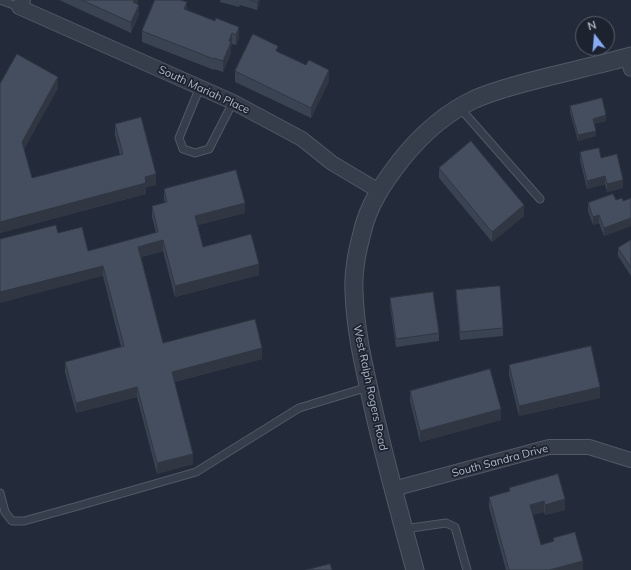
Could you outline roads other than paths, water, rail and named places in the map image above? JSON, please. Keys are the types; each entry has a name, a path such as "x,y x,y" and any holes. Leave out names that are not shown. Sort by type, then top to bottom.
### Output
{"street":[{"name":"South Mariah Place","path":"21,3 233,102 302,139 332,163 379,191"},
{"name":"West Ralph Rogers Road","path":"415,570 368,387 355,314 354,289 362,232 373,202 379,191 406,154 425,132 447,115 475,99 511,86 630,61"},
{"name":"South Sandra Drive","path":"393,489 549,447 589,447 631,460"}],"lane":[{"path":"0,0 21,3"},
{"path":"200,87 179,138 183,149 195,153 208,149 233,102"},
{"path":"460,108 540,199"},
{"path":"0,493 5,512 12,521 24,520 100,500 196,472 299,408 368,387"},
{"path":"404,529 446,523 455,527 467,570"}]}
